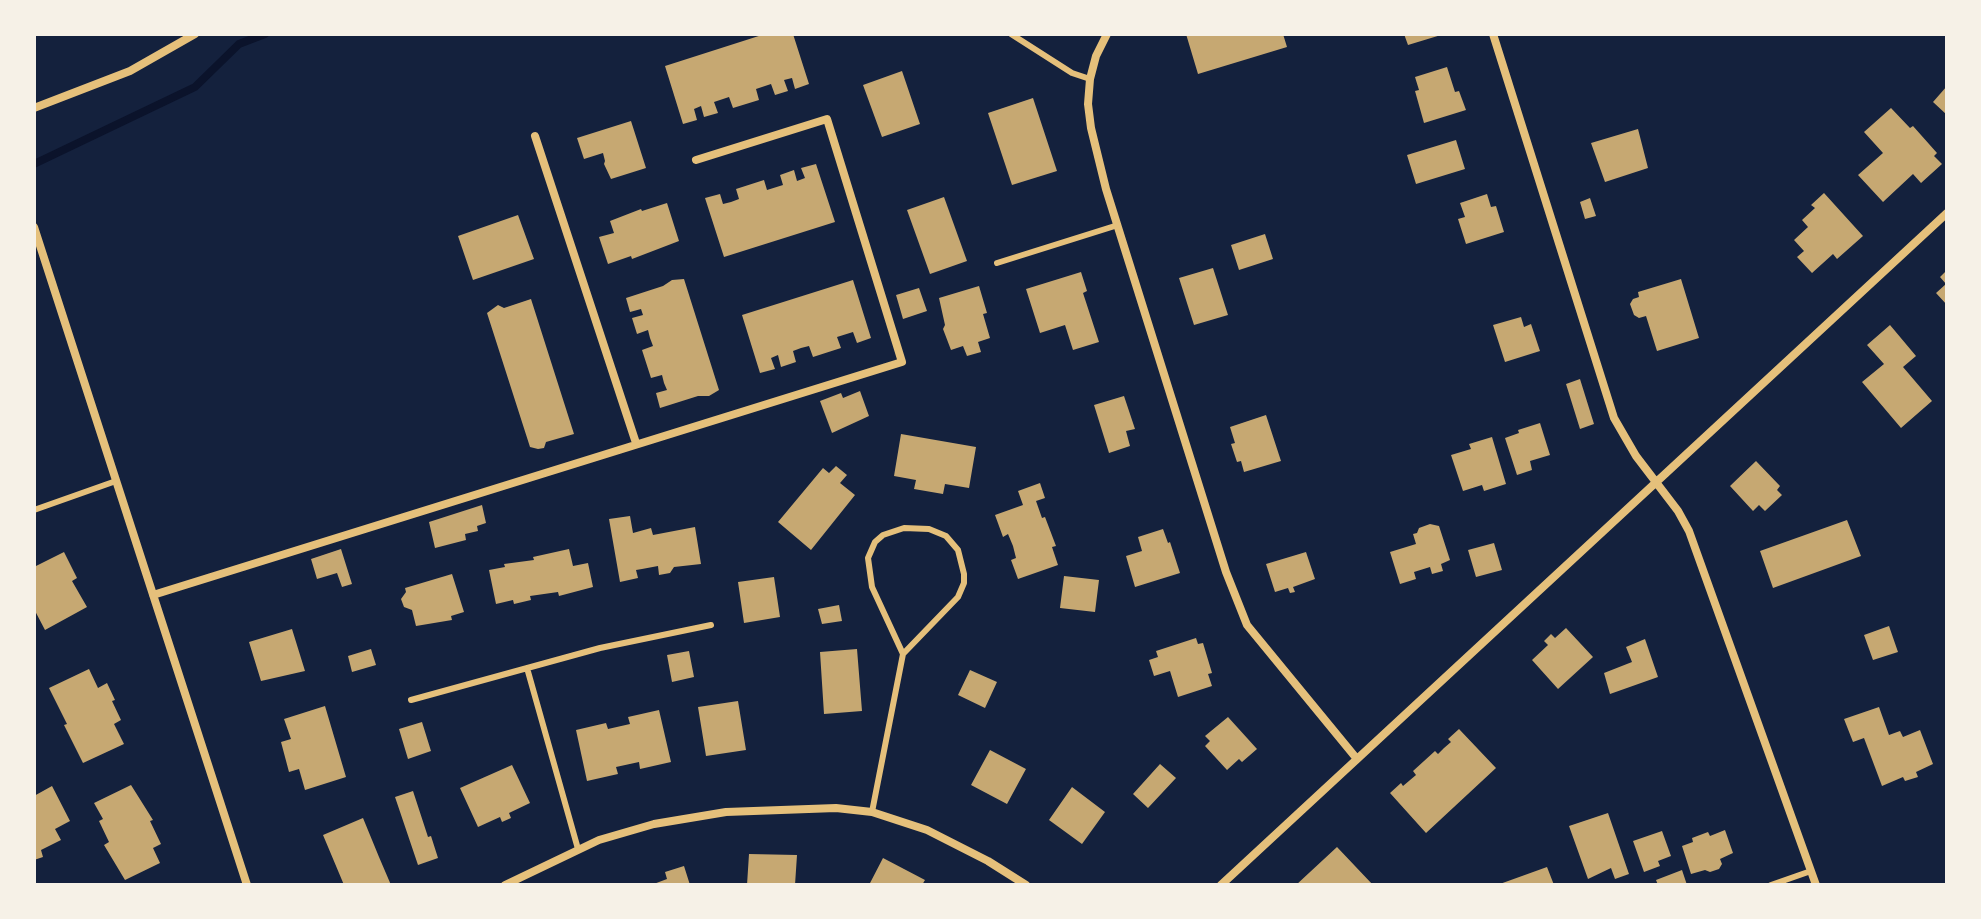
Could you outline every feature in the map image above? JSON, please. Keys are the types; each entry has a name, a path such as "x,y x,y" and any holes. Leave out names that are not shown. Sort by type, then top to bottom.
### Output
{"street":[{"path":"34,108 130,71 195,34"},
{"path":"1107,34 1096,56 1090,79 1088,104 1091,128 1226,572 1247,625 1357,759"},
{"path":"1493,34 1614,418 1636,456 1689,531 1816,885"},
{"path":"153,595 902,362 827,119 696,160"},
{"path":"535,136 636,443"},
{"path":"1221,885 1947,213"},
{"path":"34,227 247,885"},
{"path":"505,885 578,849 654,824 726,812 836,808 872,812 927,830 1026,885"}],"lane":[{"path":"1011,34 1072,73 1090,79"},
{"path":"997,263 1118,225"},
{"path":"34,510 116,481"},
{"path":"872,812 903,654 958,597 964,583 958,550 946,536 929,529 893,530 875,542 868,558 872,587 903,654"},
{"path":"411,700 600,648 711,625"},
{"path":"527,668 578,849"},
{"path":"1771,885 1811,871"}],"building":[{"path":"765,34 793,34 809,84 795,89 792,78 784,80 788,91 775,95 771,84 756,89 759,100 733,108 729,97 714,102 718,113 704,117 701,106 694,109 697,120 683,124 665,66"},
{"path":"1186,34 1283,34 1287,47 1198,74"},
{"path":"1404,34 1441,34 1441,35 1408,45"},
{"path":"1447,67 1455,92 1459,91 1466,110 1424,123 1415,91 1419,90 1415,77"},
{"path":"902,71 920,124 882,137 863,85"},
{"path":"1947,86 1947,115 1933,102"},
{"path":"1033,98 1057,171 1012,185 988,113"},
{"path":"1891,108 1910,128 1913,126 1937,153 1934,156 1942,164 1921,183 1913,174 1883,202 1858,175 1883,153 1864,132"},
{"path":"631,121 646,168 611,179 603,153 584,159 577,138"},
{"path":"1638,129 1648,168 1605,182 1591,143"},
{"path":"1456,140 1465,169 1416,184 1407,155"},
{"path":"816,164 835,222 724,257 705,198 720,194 723,204 731,202 739,199 736,189 764,180 767,190 783,185 780,175 794,170 797,181 805,178 801,168"},
{"path":"1824,193 1863,236 1837,259 1833,254 1812,273 1797,257 1804,251 1794,240 1808,227 1802,220 1815,208 1811,205"},
{"path":"1487,194 1491,207 1496,206 1504,232 1466,244 1458,219 1465,217 1460,203"},
{"path":"944,197 967,261 930,274 907,210"},
{"path":"1590,198 1596,216 1585,219 1580,202"},
{"path":"667,203 679,241 632,259 631,256 608,264 599,237 614,233 610,221"},
{"path":"518,215 534,259 473,280 458,236"},
{"path":"1265,234 1273,259 1239,270 1231,245"},
{"path":"1213,268 1228,315 1194,325 1179,278"},
{"path":"1947,270 1947,305 1936,293 1946,284 1940,277"},
{"path":"1081,272 1087,291 1083,293 1099,342 1073,350 1065,325 1040,333 1026,289"},
{"path":"684,279 719,390 709,396 698,396 660,408 656,393 667,390 662,375 651,378 642,350 653,346 648,330 637,334 632,318 643,315 641,309 630,312 626,298 672,280"},
{"path":"1681,279 1699,338 1657,351 1646,316 1639,318 1634,315 1630,304 1639,297 1638,292"},
{"path":"853,280 871,338 857,343 853,332 837,337 841,348 813,357 809,346 801,348 793,351 796,362 781,367 778,355 771,358 775,369 760,373 742,315"},
{"path":"979,286 990,338 978,342 981,352 967,356 963,346 951,350 943,329 945,325 939,298"},
{"path":"919,288 927,311 903,319 896,295"},
{"path":"531,299 574,434 546,442 544,448 538,449 530,447 487,313 498,305 504,308"},
{"path":"1521,317 1524,327 1531,324 1540,351 1505,362 1493,325"},
{"path":"1890,325 1916,356 1903,367 1932,401 1901,428 1862,382 1884,364 1867,345"},
{"path":"1580,379 1594,424 1580,429 1566,384"},
{"path":"860,391 869,416 832,433 820,401 841,393 843,398"},
{"path":"1124,396 1135,429 1126,431 1130,446 1109,453 1094,405"},
{"path":"1266,415 1281,461 1244,472 1231,444 1235,443 1230,427"},
{"path":"1540,423 1550,455 1530,461 1532,470 1517,475 1505,438"},
{"path":"901,434 976,447 969,488 945,484 943,494 914,489 916,480 894,476"},
{"path":"1492,437 1506,484 1484,491 1482,485 1463,491 1451,455 1471,449 1469,444"},
{"path":"1756,461 1780,486 1777,490 1782,495 1765,511 1759,505 1753,511 1730,486"},
{"path":"836,466 847,475 840,483 855,495 811,550 778,522 823,468 829,473"},
{"path":"1040,483 1045,498 1036,501 1056,546 1052,547 1058,565 1018,579 1011,560 1016,558 1013,546 1008,534 1003,537 995,515 1023,505 1018,491"},
{"path":"482,505 486,523 477,526 478,531 465,534 466,540 435,548 429,522"},
{"path":"630,516 633,533 651,528 653,535 695,527 701,564 674,567 670,573 659,575 658,566 636,570 638,578 620,582 609,519"},
{"path":"1847,520 1861,556 1773,588 1760,551"},
{"path":"1430,524 1439,526 1450,560 1441,564 1443,571 1432,574 1430,567 1414,572 1416,579 1400,584 1390,552 1416,544 1413,534"},
{"path":"1163,529 1180,573 1135,587 1126,556 1142,551 1138,537"},
{"path":"1494,543 1502,570 1476,577 1468,550"},
{"path":"341,549 352,584 342,587 337,573 317,579 311,559"},
{"path":"569,549 573,566 588,563 593,587 559,596 558,592 530,596 531,600 514,604 513,600 496,604 489,570"},
{"path":"64,552 77,578 72,581 87,607 45,630 34,609 34,567"},
{"path":"1306,552 1315,579 1293,587 1295,592 1290,593 1288,588 1275,592 1266,564"},
{"path":"452,574 464,612 451,616 452,620 416,626 412,610 404,607 401,599 405,588"},
{"path":"1064,576 1099,580 1095,612 1060,608"},
{"path":"774,577 780,617 744,623 738,582"},
{"path":"839,605 842,621 822,624 818,609"},
{"path":"1889,626 1898,652 1873,660 1864,635"},
{"path":"1566,628 1593,657 1558,689 1532,660 1548,645 1544,641 1551,634 1555,638"},
{"path":"292,629 305,671 261,681 249,642"},
{"path":"1196,638 1198,644 1203,643 1212,673 1208,674 1212,686 1178,697 1170,671 1154,676 1149,660 1158,657 1156,651"},
{"path":"1645,639 1658,677 1610,694 1604,673 1632,662 1626,647"},
{"path":"371,649 376,665 352,672 348,656"},
{"path":"857,649 862,711 824,714 820,652"},
{"path":"689,651 694,677 672,682 667,655"},
{"path":"89,669 98,688 107,683 115,700 112,701 121,720 114,724 124,744 83,763 49,688"},
{"path":"970,670 997,682 985,708 958,695"},
{"path":"738,701 746,750 706,756 698,707"},
{"path":"325,706 346,777 305,790 299,769 289,772 281,742 291,739 284,719"},
{"path":"1879,707 1889,735 1900,731 1903,737 1920,730 1933,764 1916,772 1918,777 1905,781 1903,777 1882,786 1864,738 1853,742 1844,719"},
{"path":"659,710 671,762 640,769 639,762 616,767 618,774 587,781 576,730 606,723 608,729 630,724 628,717"},
{"path":"1228,717 1257,749 1227,770 1205,746 1210,741 1205,736"},
{"path":"422,722 431,751 408,759 399,729"},
{"path":"1459,729 1496,768 1426,833 1390,793 1416,775 1413,771 1435,751 1438,754"},
{"path":"990,750 1026,769 1007,804 971,785"},
{"path":"1160,764 1176,778 1148,808 1133,794"},
{"path":"512,765 530,803 509,813 511,818 502,822 500,817 478,827 460,788"},
{"path":"131,785 153,820 150,821 161,844 153,848 160,863 125,880 104,845 109,842 99,821 103,819 94,803"},
{"path":"52,786 70,821 55,829 61,840 41,850 43,857 34,860 34,796"},
{"path":"1072,787 1105,812 1082,844 1049,820"},
{"path":"413,791 438,858 418,865 395,797"},
{"path":"1608,813 1629,874 1615,879 1611,868 1588,879 1569,826"},
{"path":"363,818 391,885 344,885 323,835"},
{"path":"1725,830 1733,853 1720,859 1722,864 1719,869 1691,874 1682,846 1708,832 1710,836"},
{"path":"1662,831 1671,856 1658,861 1660,866 1644,872 1633,841"},
{"path":"1337,847 1373,885 1296,885"},
{"path":"749,854 797,855 795,885 747,885"},
{"path":"883,858 925,880 922,885 869,885"},
{"path":"684,866 690,885 651,885 667,879 665,872"},
{"path":"1547,867 1554,885 1497,885"},
{"path":"1682,870 1687,885 1658,885 1656,880"}],"waterway":[{"path":"34,164 195,87 239,44 265,34"}]}
